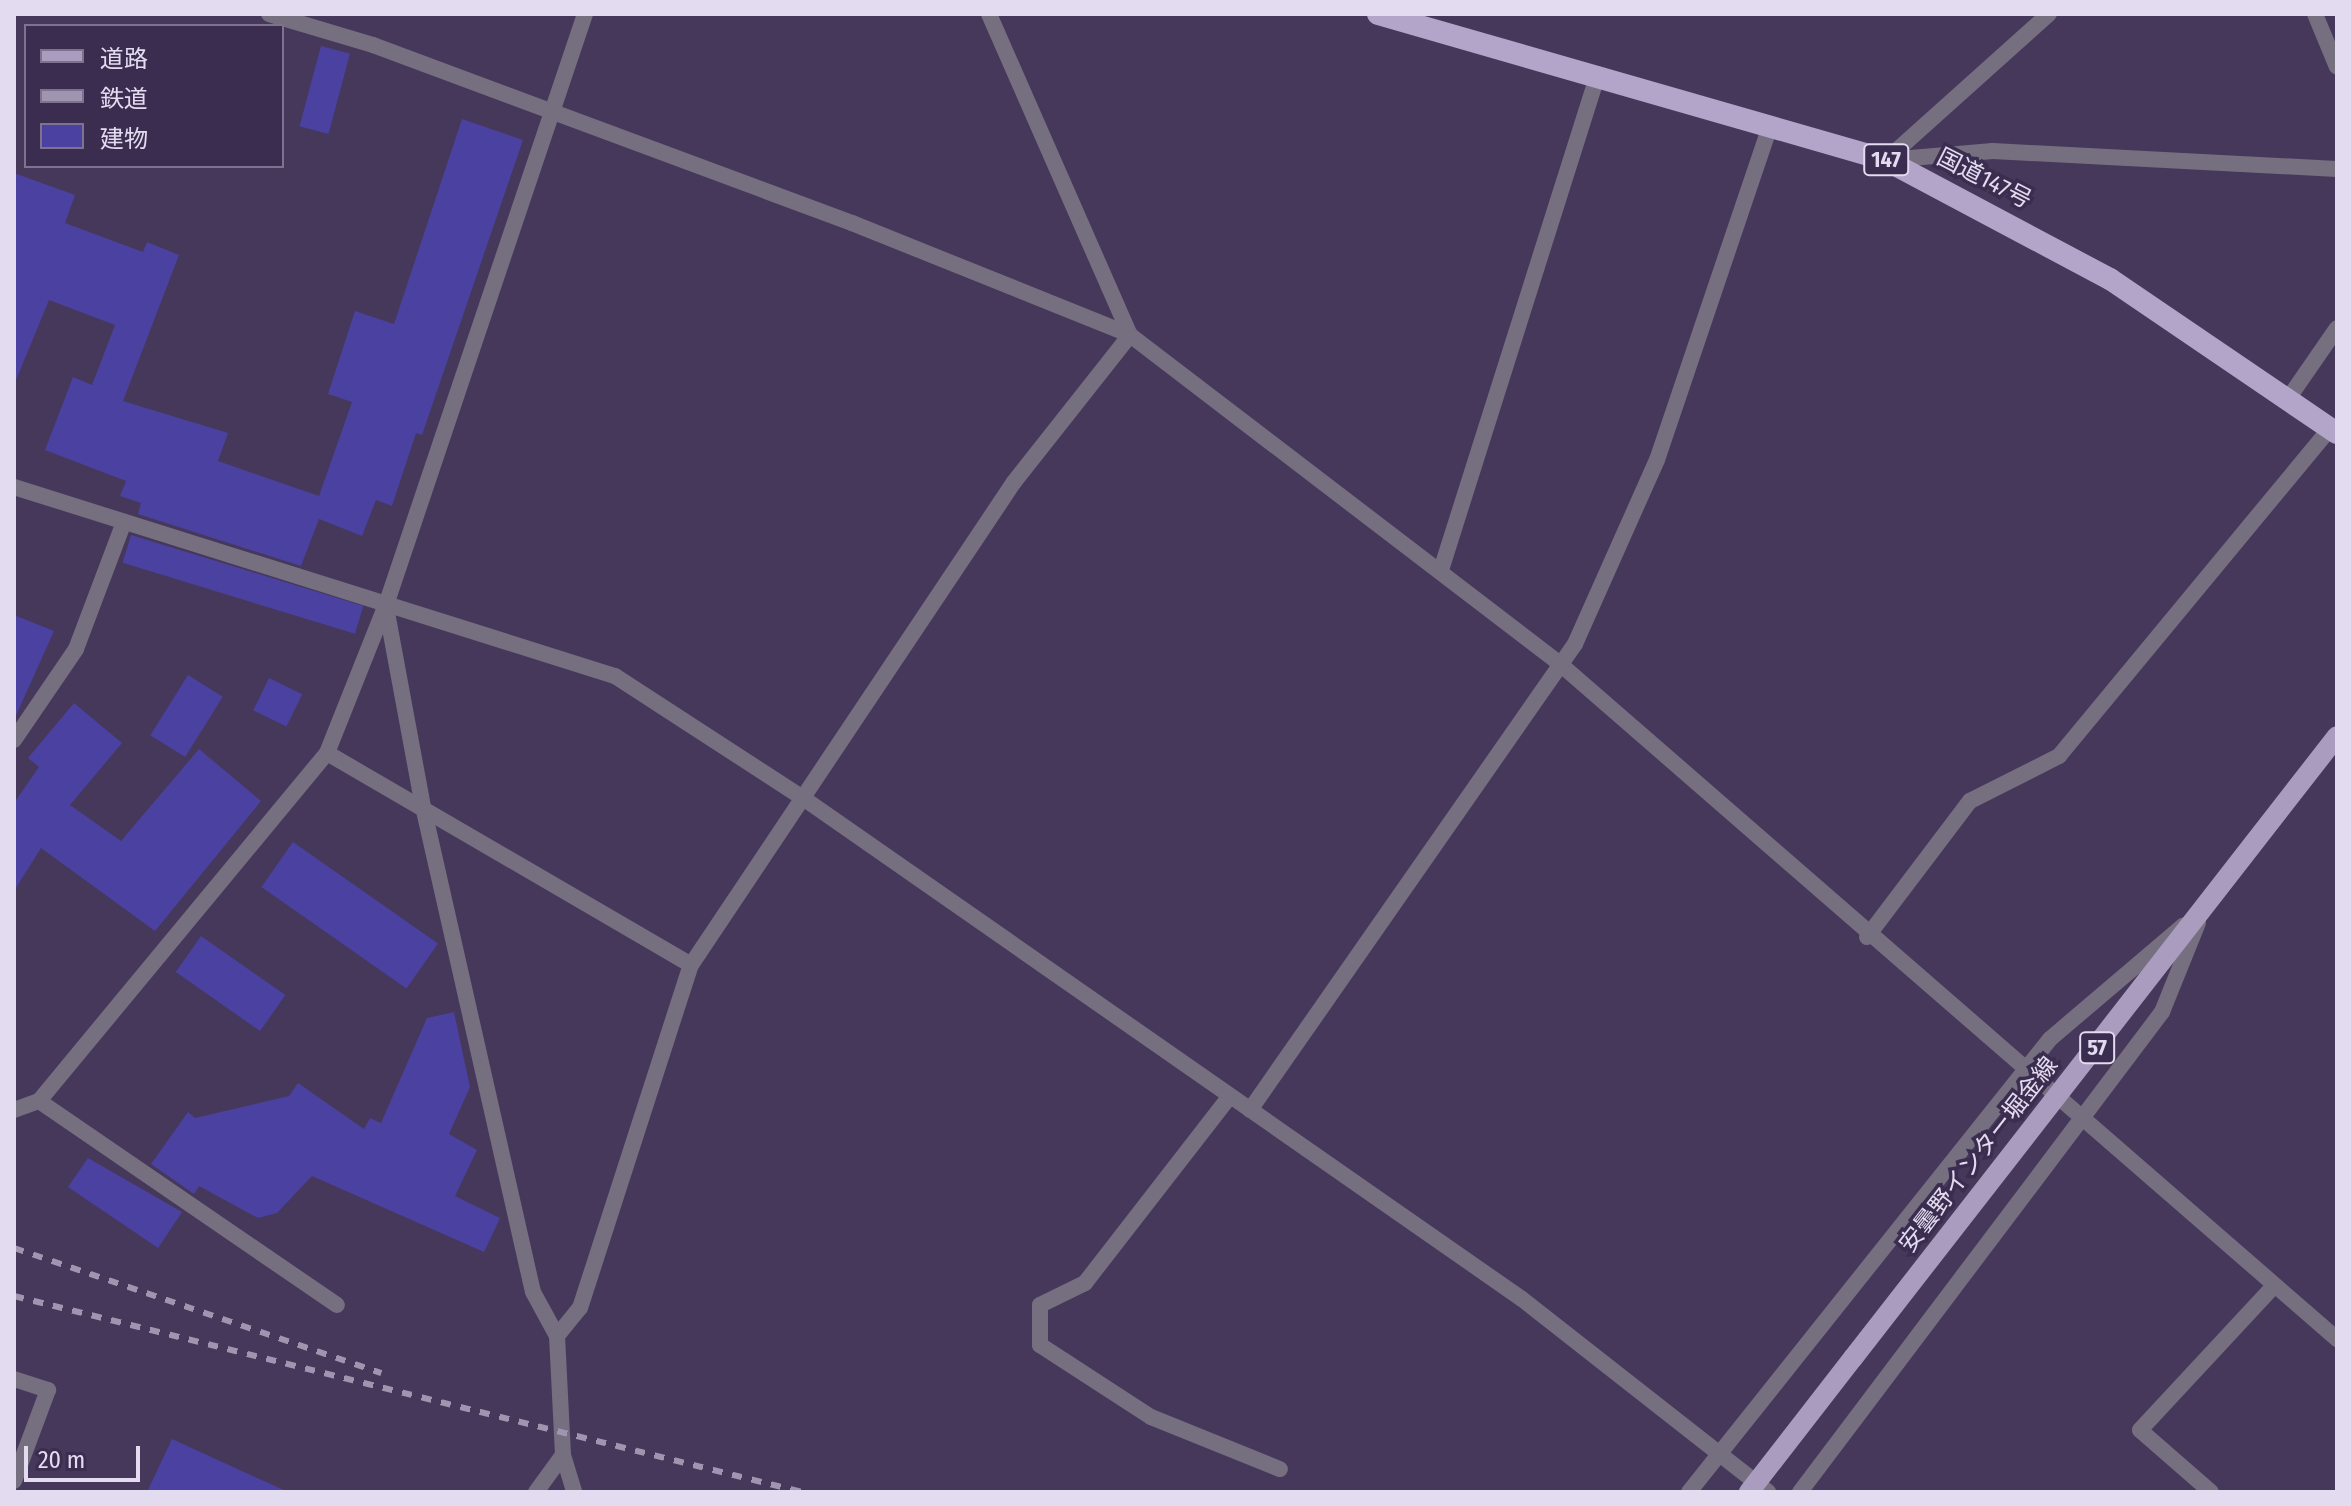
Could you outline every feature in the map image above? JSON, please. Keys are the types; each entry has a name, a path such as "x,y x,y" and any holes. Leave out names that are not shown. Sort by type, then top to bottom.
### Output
{"highway":[{"name":"国道147号","path":"1378,14 1598,74 1886,160 2110,279 2333,431"}],"main road":[{"name":"安曇野インター堀金線","path":"1749,1492 2337,736"}],"street":[{"path":"269,14 553,112 1130,335 1559,663 1867,937 2337,1339"},
{"path":"14,1110 39,1101 327,753 386,605 585,14"},
{"path":"989,14 1130,335"},
{"path":"2315,14 2337,67"},
{"path":"1886,160 2043,15"},
{"path":"1441,570 1598,74"},
{"path":"1250,1110 1559,663 1616,561 1657,460 1770,126"},
{"path":"1886,160 1993,151 2337,169"},
{"path":"2288,399 2337,328"},
{"path":"557,1336 580,1308 691,965 1014,482 1130,335"},
{"path":"1867,937 1970,801 2059,756 2333,431"},
{"path":"14,487 615,676 803,798 1522,1299 1768,1492"},
{"path":"14,740 76,649 124,522"},
{"path":"386,605 422,802 533,1292 557,1336 563,1455 574,1492"},
{"path":"327,753 422,802 691,965"},
{"path":"1689,1492 2023,1070 2127,969 2203,910"},
{"path":"1800,1492 2162,1012 2203,910"},
{"path":"1230,1096 1085,1283 1040,1305 1040,1345 1151,1417 1280,1469"},
{"path":"39,1101 337,1305"},
{"path":"2211,1492 2140,1430 2274,1286"},
{"path":"14,1379 48,1390 14,1481"},
{"path":"536,1492 563,1455"}],"building":[{"path":"321,46 350,54 328,134 300,126"},
{"path":"462,119 523,140 422,435 416,433 392,506 376,500 362,536 319,519 301,566 138,514 141,503 120,496 126,481 45,450 73,377 92,385 115,325 49,300 14,385 14,173 75,195 65,223 143,252 147,242 179,255 123,401 228,433 218,461 319,496 352,402 328,394 355,311 394,324"},
{"path":"131,535 363,606 355,634 123,563"},
{"path":"14,615 54,631 14,720"},
{"path":"188,675 223,697 185,757 150,735"},
{"path":"269,678 302,694 286,727 253,710"},
{"path":"74,703 122,743 70,805 121,841 199,749 261,801 155,931 41,848 14,891 14,803 39,767 28,758"},
{"path":"293,842 438,944 406,989 261,887"},
{"path":"201,936 285,995 260,1031 176,972"},
{"path":"454,1012 470,1087 449,1134 477,1150 455,1196 500,1218 484,1252 312,1176 277,1213 258,1218 199,1186 194,1194 151,1164 188,1112 195,1118 289,1096 298,1083 364,1129 370,1118 381,1123 427,1018"},
{"path":"88,1158 182,1212 158,1248 68,1187"},
{"path":"172,1439 288,1492 147,1492"}],"railway":[{"path":"14,1248 381,1373"},
{"path":"14,1296 802,1492"}]}
